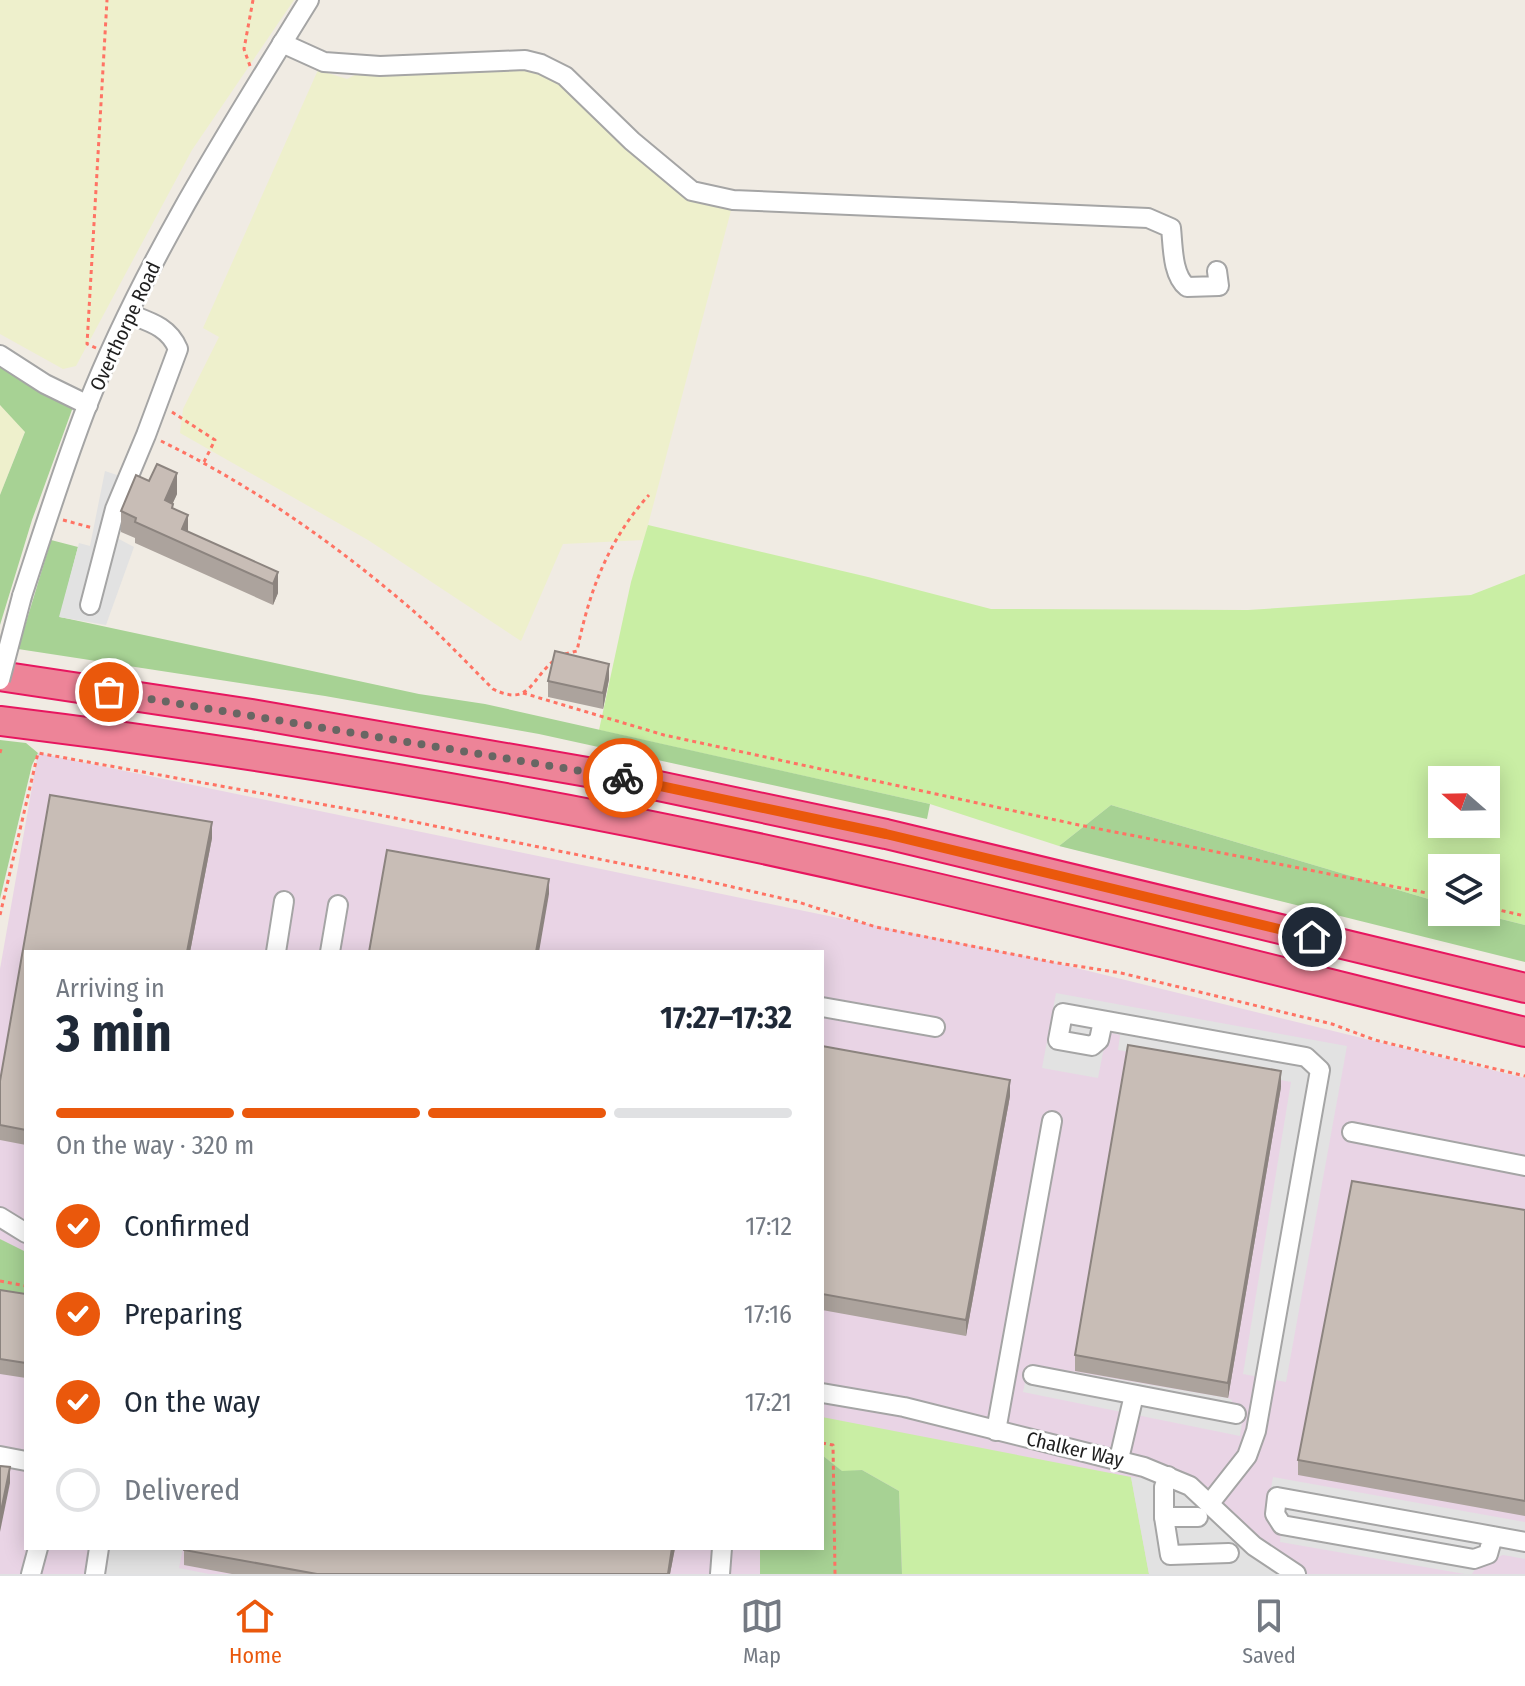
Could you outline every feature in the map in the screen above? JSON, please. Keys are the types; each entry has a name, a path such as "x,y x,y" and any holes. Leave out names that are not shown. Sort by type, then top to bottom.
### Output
{"highway":[{"path":"0,678 252,714 616,777 886,834 1525,988"},
{"path":"0,741 264,756 658,828 901,879 1525,1032"}],"street":[{"name":"Overthorpe Road","path":"0,678 48,516 88,405 129,314 202,173 309,0"},
{"path":"282,43 324,62 380,66 525,60 541,64 565,76 632,141 692,191 733,200 1148,218 1171,228 1180,282 1187,287 1219,286 1217,271"},
{"path":"90,605 115,509 178,349 173,337 158,325 129,314"},
{"path":"0,355 45,384 88,405"},
{"path":"276,950 284,901"},
{"path":"330,950 338,905"},
{"path":"824,1007 935,1027"},
{"path":"1103,1021 1306,1057 1320,1070 1256,1431 1247,1456 1204,1510 1164,1517"},
{"path":"996,1431 1052,1121"},
{"path":"1352,1132 1525,1166"},
{"path":"1,1216 24,1232"},
{"path":"1033,1375 1236,1414"},
{"name":"Chalker Way","path":"824,1393 904,1407 1119,1459 1168,1476 1190,1486 1204,1510 1296,1574"},
{"path":"1119,1459 1134,1395"},
{"path":"0,1456 24,1461"},
{"path":"1168,1476 1164,1487 1164,1517 1174,1574"},
{"path":"1493,1536 1488,1554 1474,1559 1282,1525 1275,1514 1277,1497 1293,1499 1493,1536 1525,1542"},
{"path":"31,1574 37,1550"},
{"path":"95,1574 99,1550"},
{"path":"720,1574 722,1550"},
{"path":"1170,1555 1229,1553"}],"path":[{"path":"107,0 87,344 111,354"},
{"path":"253,0 244,49 247,64 263,76"},
{"path":"157,405 182,416 215,440 204,462"},
{"path":"146,435 204,462 270,500 411,609 493,689 508,697 523,693 539,679 550,663 568,652 577,651"},
{"path":"580,660 577,651 594,582 608,552 649,495"},
{"path":"48,516 93,528"},
{"path":"523,693 664,735 1079,825 1428,893"},
{"path":"0,915 38,753 370,813 698,879 798,902 876,927 1121,973 1332,1024 1375,1040 1525,1076"},
{"path":"1500,910 1525,916"},
{"path":"0,1281 24,1286"},
{"path":"824,1443 833,1445 835,1574"}],"shaded area":[{"path":"105,471 141,483 117,538 134,547 106,625 59,617 79,543 90,546"},
{"path":"38,753 1052,962 1525,1078 1525,1574 767,1574 818,1550 824,1550 824,950 24,950 24,1251 0,1239 0,969"},
{"path":"1056,993 1347,1046 1286,1382 1243,1374 1291,1082 1118,1050 1120,1035 1107,1032 1098,1078 1042,1068"},
{"path":"0,1293 24,1298 24,1550 760,1550 760,1574 0,1574"},
{"path":"1029,1364 1228,1398 1232,1400 1231,1406 1244,1409 1240,1436 1023,1392"},
{"path":"1131,1477 1155,1479 1199,1503 1283,1574 1149,1574"},
{"path":"1273,1477 1525,1522 1525,1559 1503,1555 1477,1566 1472,1574 1465,1574 1280,1542 1281,1533 1276,1531 1266,1516"},
{"path":"110,1550 183,1550 179,1568 209,1574 106,1574"}],"green space":[{"path":"0,0 294,0 192,150 76,366 63,369 0,334"},
{"path":"522,63 562,80 684,193 733,203 644,540 563,544 521,641 368,540 180,433 183,409 219,337 203,328 318,70 347,79 369,68"},
{"path":"0,363 73,407 32,520 0,625 0,495 25,432 0,405"},
{"path":"0,405 25,431 0,495"},
{"path":"648,525 991,609 1248,610 1471,595 1525,574 1525,925 1500,919 1500,854 1428,854 1428,899 1111,805 1059,846 930,804 599,730 631,582"},
{"path":"51,540 78,547 60,617 419,694 485,704 930,804 927,819 539,734 325,696 18,649"},
{"path":"0,740 26,743 38,753 32,765 0,899"},
{"path":"1111,805 1428,899 1428,926 1500,926 1500,919 1525,925 1525,962 1059,846"},
{"path":"0,1239 24,1251 24,1298 0,1293"},
{"path":"824,1417 1131,1477 1149,1574 902,1574 899,1491 862,1470 843,1472 824,1457"},
{"path":"824,1457 842,1471 862,1470 899,1491 902,1574 760,1574 760,1550 824,1550"}],"building":[{"path":"157,464 177,473 165,500 173,504 172,508 188,515 182,529 278,572 273,584 135,522 136,518 121,511 136,475 149,481"},
{"path":"555,651 609,664 603,693 548,681"},
{"path":"50,795 212,822 187,950 24,950 24,1130 0,1125 0,1081"},
{"path":"387,850 549,879 536,950 369,950"},
{"path":"1128,1045 1281,1071 1228,1383 1075,1355"},
{"path":"824,1046 1010,1080 966,1320 824,1294"},
{"path":"1352,1181 1525,1210 1525,1501 1298,1460"},
{"path":"0,1290 24,1294 24,1363 0,1359"},
{"path":"0,1466 10,1467 0,1516"},
{"path":"184,1550 672,1550 668,1574 317,1574"}],"way so far":[{"path":"109,692 623,778"}],"route":[{"path":"623,778 886,834 1312,937"}]}
